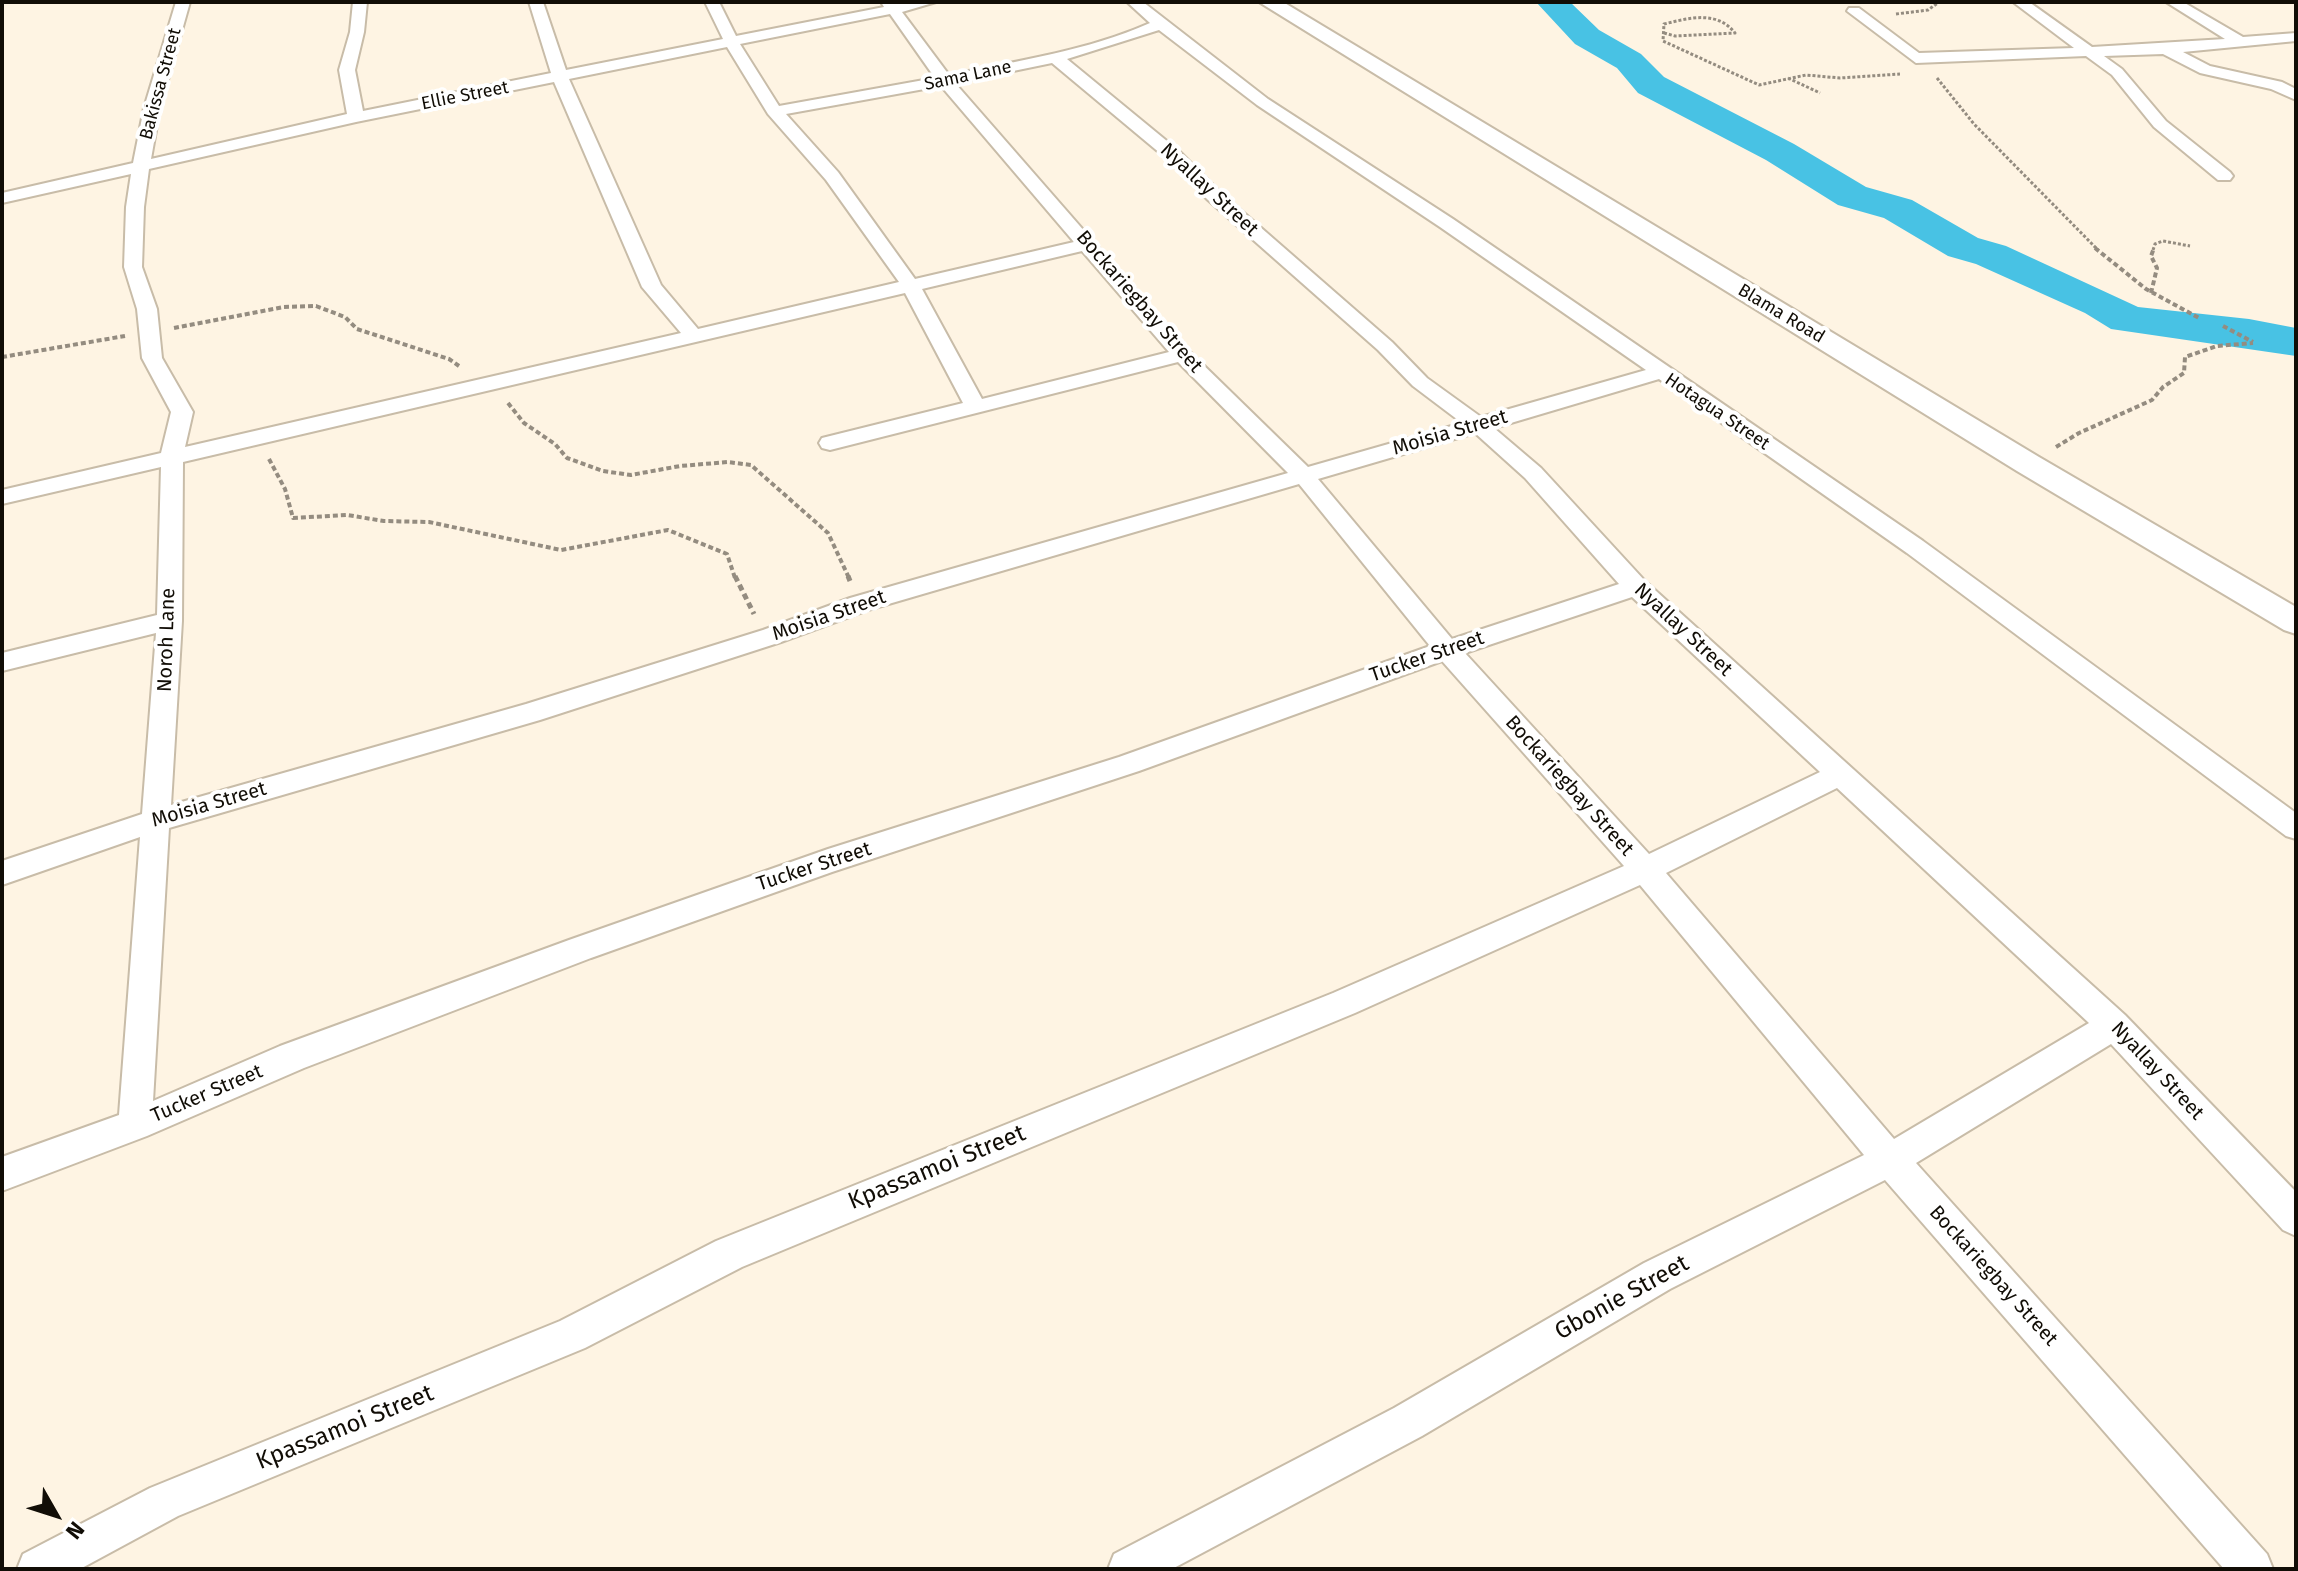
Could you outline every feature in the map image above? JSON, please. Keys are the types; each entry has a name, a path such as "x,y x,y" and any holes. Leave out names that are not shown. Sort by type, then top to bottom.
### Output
{"street":[{"name":"Bakissa Street","path":"141,166 152,108 183,2"},
{"path":"356,117 347,70 357,32 360,2"},
{"path":"536,2 560,77 652,287 694,336"},
{"path":"712,2 732,43 774,111 832,176 911,286 976,407"},
{"name":"Ellie Street","path":"2,198 356,117 732,43 890,6 929,2"},
{"name":"Hotagua Street","path":"1134,2 1159,25 1915,547 2296,828"},
{"name":"Blama Road","path":"1269,2 2028,464 2296,622"},
{"path":"2020,2 2117,72 2160,124 2224,176"},
{"path":"2173,2 2242,43"},
{"name":"Bockariegbay Street","path":"890,6 945,81 1182,355 1303,475 1447,650 1645,870 1890,1160 2252,1569"},
{"path":"1856,13 1919,61 2166,49 2296,37"},
{"name":"Sama Lane","path":"774,111 850,101 1056,58 1137,35 1159,25"},
{"path":"2166,49 2205,70 2265,82 2296,95"},
{"name":"Nyallay Street","path":"1056,58 1173,155 1214,196 1385,346 1420,382 1478,425 1533,473 1636,587 2114,1025 2296,1218"},
{"name":"Noroh Lane","path":"135,1125 169,621 172,455 182,412 152,358 147,309 133,267 135,207 141,166"},
{"path":"2,497 1089,244"},
{"path":"830,443 1182,355"},
{"name":"Moisia Street","path":"2,873 157,820 531,713 772,636 859,604 1659,373"},
{"name":"Tucker Street","path":"2,1174 135,1125 292,1057 580,949 828,861 1129,764 1447,650 1636,587"},
{"path":"2,662 169,621"},
{"name":"Kpassamoi Street","path":"38,1569 164,1502 572,1335 729,1254 1344,1003 1645,870 1841,774"},
{"name":"Gbonie Street","path":"1129,1569 1408,1422 1657,1276 1890,1160 2114,1025"}],"path":[{"path":"1856,13 1917,12 1928,10 1939,2"},
{"path":"1664,33 1675,36 1735,33 1726,22 1718,18 1664,24 1663,41 1751,82 1766,84 1788,78 1892,75 1919,61 2052,208 2125,275 2151,293 2199,318"},
{"path":"1788,78 1820,93"},
{"path":"2151,293 2157,268 2151,256 2155,244 2163,241 2190,246"},
{"path":"2,357 282,305 317,305 348,316 357,329 449,359 501,394 524,423 555,444 567,458 603,471 631,475 680,466 728,462 751,465 828,533 859,604"},
{"path":"2028,464 2079,433 2152,400 2163,387 2184,373 2185,357 2217,346 2253,343 2223,326"},
{"path":"258,438 285,489 293,518 347,515 384,521 429,522 561,550 668,530 727,554 738,586 756,618 772,636"}],"waterway":[{"path":"1552,2 1587,37 1629,61 1651,85 1780,152 1852,196 1898,209 1963,247 1991,255 2101,304 2127,319 2249,333 2296,342"}]}
